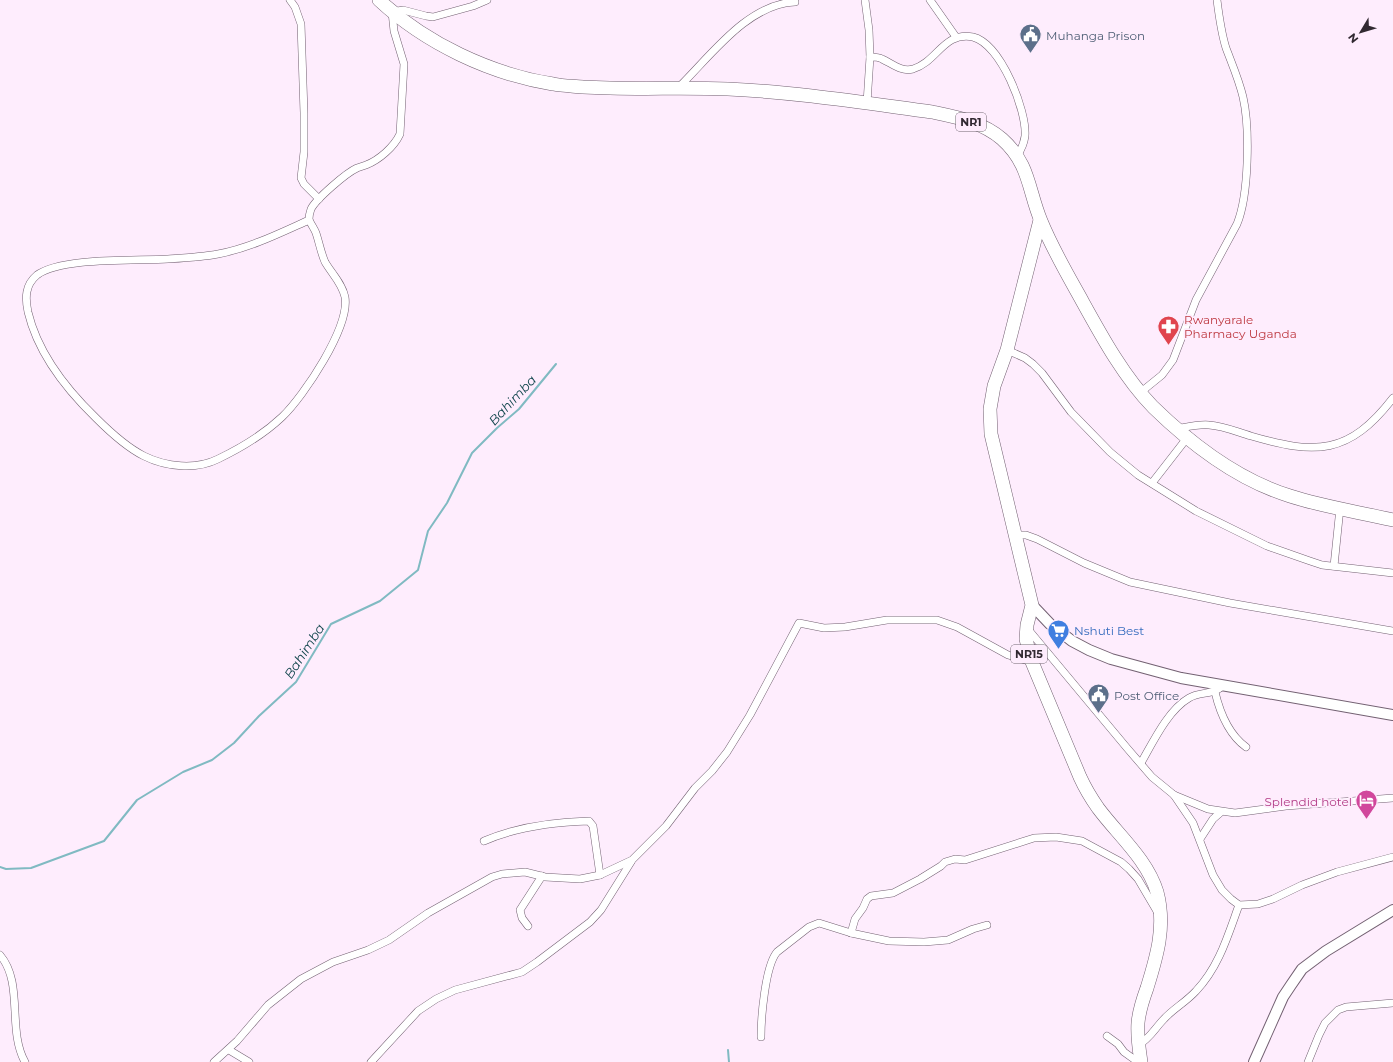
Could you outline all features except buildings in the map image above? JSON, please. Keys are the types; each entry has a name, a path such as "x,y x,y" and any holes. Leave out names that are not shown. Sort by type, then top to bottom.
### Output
{"highway":[{"name":"NR1","path":"379,0 413,29 461,55 521,77 553,84 602,88 729,89 867,103 932,112 952,116 983,126 1003,140 1017,156 1026,173 1040,220 1053,248 1097,327 1127,374 1141,392 1176,429 1213,457 1249,479 1290,496 1393,520"},
{"name":"NR15","path":"1040,220 1007,350 994,386 990,409 990,420 994,451 1032,605 1027,628 1028,647 1032,662 1080,777 1098,808 1142,864 1154,884 1159,902 1161,919 1160,942 1139,1013 1137,1031 1141,1062"}],"street":[{"path":"290,0 295,7 301,24 304,152 301,178 304,184 319,199"},
{"path":"309,220 268,239 239,249 217,254 168,259 125,259 90,262 45,270 37,275 26,289 27,305 38,342 70,392 107,430 143,456 162,463 193,466 216,461 259,436 283,416 312,379 341,325 346,300 339,282 324,260 316,234 309,220 312,209 319,199 356,168 370,163 380,156 395,143 400,134 404,64 394,30 392,12 403,10 433,17 473,6 487,0"},
{"path":"865,0 869,30 870,57 867,103"},
{"path":"930,0 956,37"},
{"path":"1141,392 1162,375 1173,360 1196,300 1242,213 1248,150 1246,116 1241,88 1226,47 1217,0"},
{"path":"678,88 746,21 768,8 795,2"},
{"path":"870,57 880,58 903,69 912,69 926,62 942,47 956,37 974,37 998,58 1005,69 1018,100 1025,126 1024,144 1017,156"},
{"path":"1007,350 1025,358 1033,364 1042,373 1071,412 1099,443 1122,463 1203,514 1267,546 1310,561 1334,566 1393,573"},
{"path":"1176,429 1209,425 1229,429 1282,445 1312,448 1335,445 1353,438 1368,427 1393,398"},
{"path":"1152,483 1187,438"},
{"path":"1334,566 1340,508"},
{"path":"1015,535 1026,535 1037,539 1084,563 1130,582 1230,603 1393,630"},
{"path":"1032,605 1057,630 1088,650 1156,672 1181,678 1393,715"},
{"path":"371,1062 418,1011 436,999 454,990 522,972 590,922 601,910 632,860 666,826 695,788 712,771 727,752 750,715 799,623 824,628 845,627 887,620 937,620 957,627 1008,654 1032,662"},
{"path":"1027,628 1152,777 1163,788 1174,795 1208,809 1235,813 1286,806 1393,798"},
{"path":"1141,763 1159,732 1178,707 1193,696 1215,692 1224,685"},
{"path":"1215,692 1222,716 1227,725 1234,737 1246,747"},
{"path":"1174,795 1193,823 1213,875 1222,890 1239,905 1258,904 1337,872 1393,857"},
{"path":"1200,839 1213,819 1221,812"},
{"path":"484,841 506,833 541,826 589,821 593,826 600,875"},
{"path":"851,933 855,919 863,908 867,899 871,896 893,893 920,879 945,862 955,859 964,860 1034,838 1056,838 1082,841 1121,862 1138,879 1161,919"},
{"path":"214,1062 229,1050 268,1005 301,979 333,962 368,950 389,940 428,913 492,877 502,874 525,872 542,876 580,880 600,875 632,860"},
{"path":"528,926 522,918 520,910 542,876"},
{"path":"1138,1045 1146,1040 1164,1019 1197,990 1211,972 1222,950 1239,905"},
{"path":"1254,1062 1283,998 1302,969 1326,951 1393,910"},
{"path":"761,1037 761,1018 765,988 775,954 810,927 819,923 851,933 889,941 924,942 948,940 987,925"},
{"path":"0,955 6,962 12,983 16,1038 25,1062"},
{"path":"1308,1062 1325,1023 1338,1010 1346,1007 1393,1003"},
{"path":"1108,1036 1118,1044 1124,1052 1138,1062"},
{"path":"229,1050 249,1062"}],"waterway":[{"name":"Bahimba","path":"0,867 6,869 31,868 104,841 137,800 183,772 212,760 234,743 259,716 296,682 331,624 380,601 418,570 428,531 447,503 472,453 519,409 556,364"},
{"path":"728,1050 729,1062"}],"place":[{"name":"Muhanga Prison","path":"1030,54"},
{"name":"Rwanyarale Pharmacy Uganda","path":"1168,346"},
{"name":"Nshuti Best","path":"1059,650"},
{"name":"Post Office","path":"1099,714"},
{"name":"Splendid hotel","path":"1367,820"}]}
